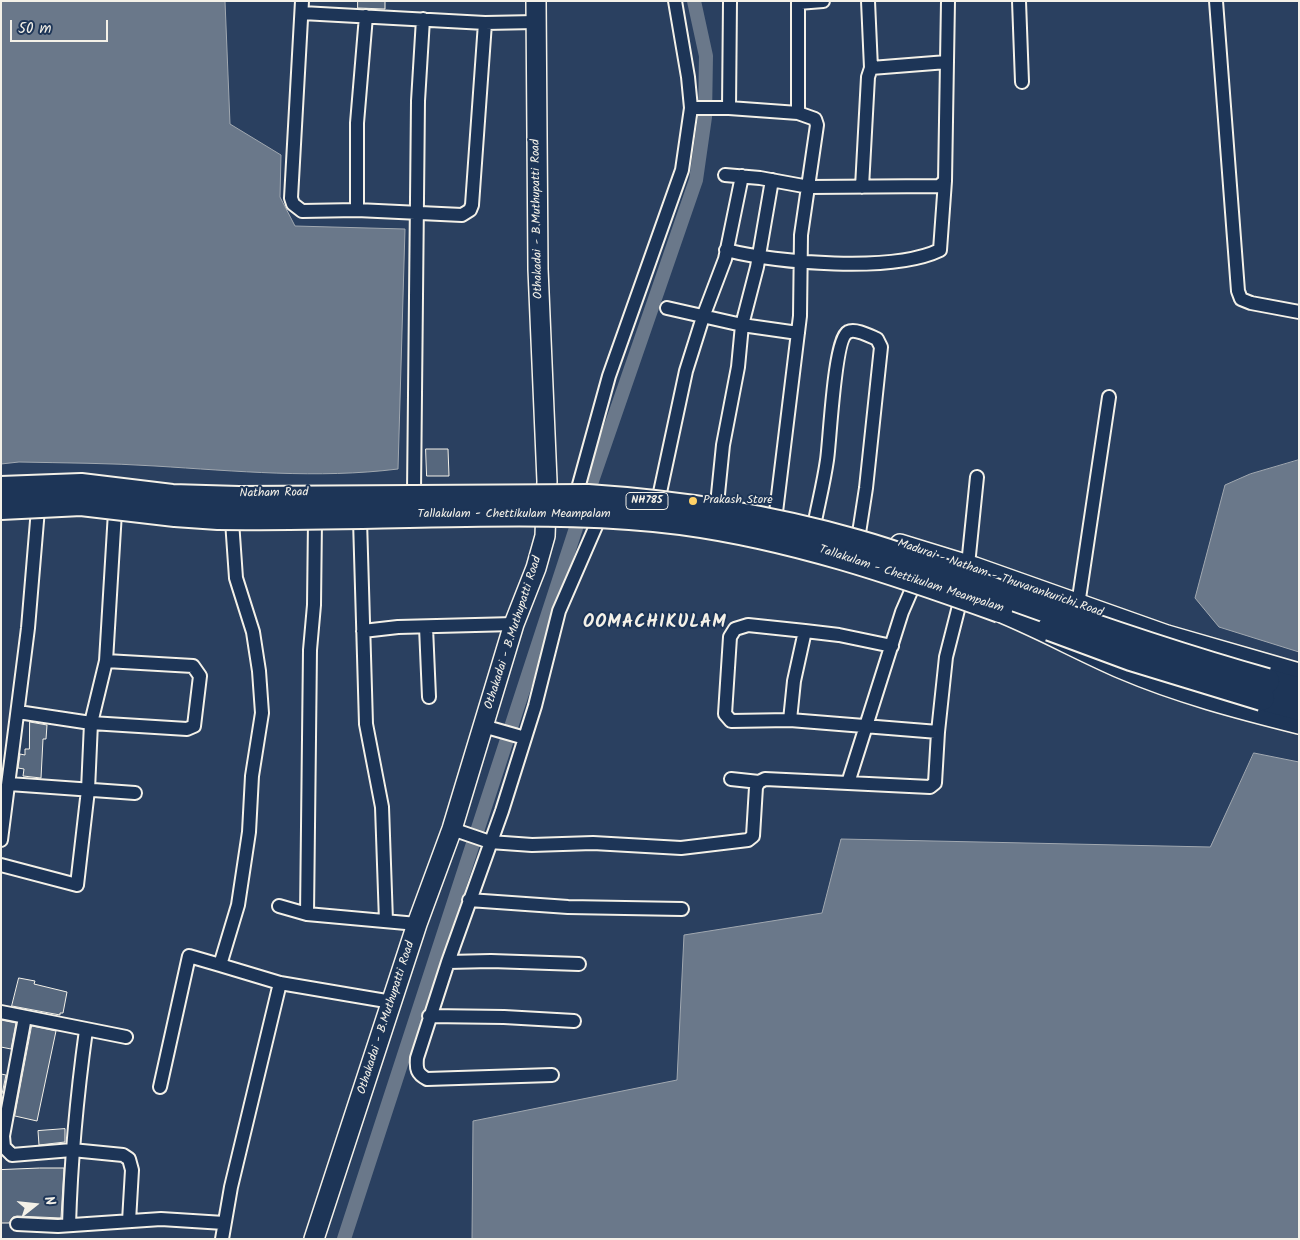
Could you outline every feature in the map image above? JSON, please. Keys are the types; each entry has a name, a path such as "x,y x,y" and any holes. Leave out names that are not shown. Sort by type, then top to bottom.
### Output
{"highway":[{"name":"Tallakulam - Chettikulam Meampalam","path":"1,489 66,486 172,497 247,500 580,497 644,501 707,509 795,527 882,550 1264,690 1299,708"},
{"name":"Tallakulam - Chettikulam Meampalam","path":"1,507 81,503 175,514 233,517 554,513 645,518 710,526 787,542 862,562 1131,658 1264,690 1299,690"}],"main road":[{"name":"Othakadai - B.Muthupatti Road","path":"314,1239 417,924 452,829 514,624 542,547 547,517 547,491 538,269 536,1"},
{"name":"Natham Road","path":"1,484 34,480 76,480 211,494 547,491"},
{"name":"Madurai - Natham - Thuvarankurichi Road","path":"547,491 659,497 776,512 815,521 968,565 1078,605 1210,648 1299,673"},
{"path":"1,512 38,508 75,508 187,520 232,521 547,517 599,519 701,528 762,539 852,561 1026,622 1123,669 1208,699 1299,724"}],"street":[{"path":"577,492 609,376 682,170 696,108 688,77 675,1"},
{"path":"723,109 730,1"},
{"path":"798,113 798,2 822,1"},
{"path":"862,187 868,84 871,68 868,1"},
{"path":"726,250 758,258 802,262 879,263 929,256 940,250 945,181 948,1"},
{"path":"1019,1 1022,82"},
{"path":"1216,1 1238,291 1241,299 1251,303 1299,312"},
{"path":"484,23 472,204 466,214 356,210 302,211 293,204 291,198 302,7 366,16 484,23 536,22"},
{"path":"356,210 357,123 366,16"},
{"path":"414,492 418,101 423,19"},
{"path":"871,68 947,62"},
{"path":"696,108 798,113 815,119 817,125 801,235 802,262 798,332 776,512"},
{"path":"725,175 772,180 809,187 939,186 945,181"},
{"path":"659,497 686,372 726,250 742,176"},
{"path":"717,504 723,445 738,368 742,325 758,258 772,180"},
{"path":"667,308 742,325 798,332"},
{"path":"815,521 827,461 836,370 843,337 848,332 854,331 878,339 882,347 859,533"},
{"path":"1078,605 1109,397"},
{"path":"968,565 976,477"},
{"path":"1,840 18,712 38,508"},
{"path":"1,865 77,884 88,790 91,723 106,662 115,512"},
{"path":"552,1075 427,1079 420,1076 416,1069 417,1058 430,1016 469,900 479,839 502,811 514,734 559,611 599,519"},
{"path":"307,914 310,650 315,520"},
{"path":"360,520 366,724 382,807 386,921"},
{"path":"220,965 238,905 249,832 252,776 262,713 259,671 253,632 236,578 232,521"},
{"path":"848,783 902,612 915,582"},
{"path":"731,779 759,782 765,779 930,787 935,783 937,777 938,732 946,657 962,598"},
{"path":"363,632 426,627 514,624"},
{"path":"892,646 839,635 805,631 748,625 735,629 730,637 725,714 731,722 790,720 865,728 894,728 938,732"},
{"path":"426,627 429,697"},
{"path":"790,720 794,681 805,631"},
{"path":"18,712 91,723 187,729 196,723 200,676 193,666 106,662"},
{"path":"484,726 514,734"},
{"path":"452,829 479,839 532,845 593,842 681,848 742,841 753,836 756,787 759,782"},
{"path":"9,784 135,793"},
{"path":"469,900 568,907 682,909"},
{"path":"280,906 307,914 417,924"},
{"path":"160,1087 189,956 280,982 392,1002"},
{"path":"448,962 491,961 579,964"},
{"path":"222,1239 224,1222 280,982"},
{"path":"1,1012 126,1037"},
{"path":"430,1016 504,1017 574,1021"},
{"path":"25,1017 2,1136 4,1147 12,1155 72,1150 123,1155 129,1160 132,1170 128,1221"},
{"path":"69,1225 72,1150 86,1030"},
{"path":"17,1224 69,1225 161,1219 224,1222"}],"water":[{"path":"1,1 225,1 230,124 281,155 280,197 295,226 405,229 398,469 307,474 138,465 19,462 1,464"},
{"path":"1299,460 1299,652 1219,627 1195,598 1225,485 1250,474"},
{"path":"1254,753 1299,762 1299,1239 472,1239 473,1121 677,1080 684,935 822,913 841,839 1210,847"}],"building":[{"path":"358,1 385,1 385,9 358,8"},
{"path":"426,449 448,449 449,476 427,476"},
{"path":"30,722 47,725 46,739 43,739 41,778 23,776 24,769 18,768 20,754 25,755 25,749 29,749"},
{"path":"19,978 35,981 34,984 67,992 63,1013 60,1013 60,1015 12,1006"},
{"path":"1,1020 16,1023 11,1049 1,1047"},
{"path":"32,1026 56,1031 37,1121 15,1116"},
{"path":"1,1074 6,1075 2,1094 1,1094"},
{"path":"65,1129 65,1142 39,1145 38,1131"},
{"path":"64,1168 61,1218 17,1216 13,1217 9,1223 1,1223 1,1170"}],"waterway":[{"path":"592,481 696,180 705,117 706,56 694,1"},
{"path":"344,1239 576,528"}],"place":[{"name":"Prakash Store","path":"693,501"}],"district":[{"name":"OOMACHIKULAM","path":"655,624"}]}
